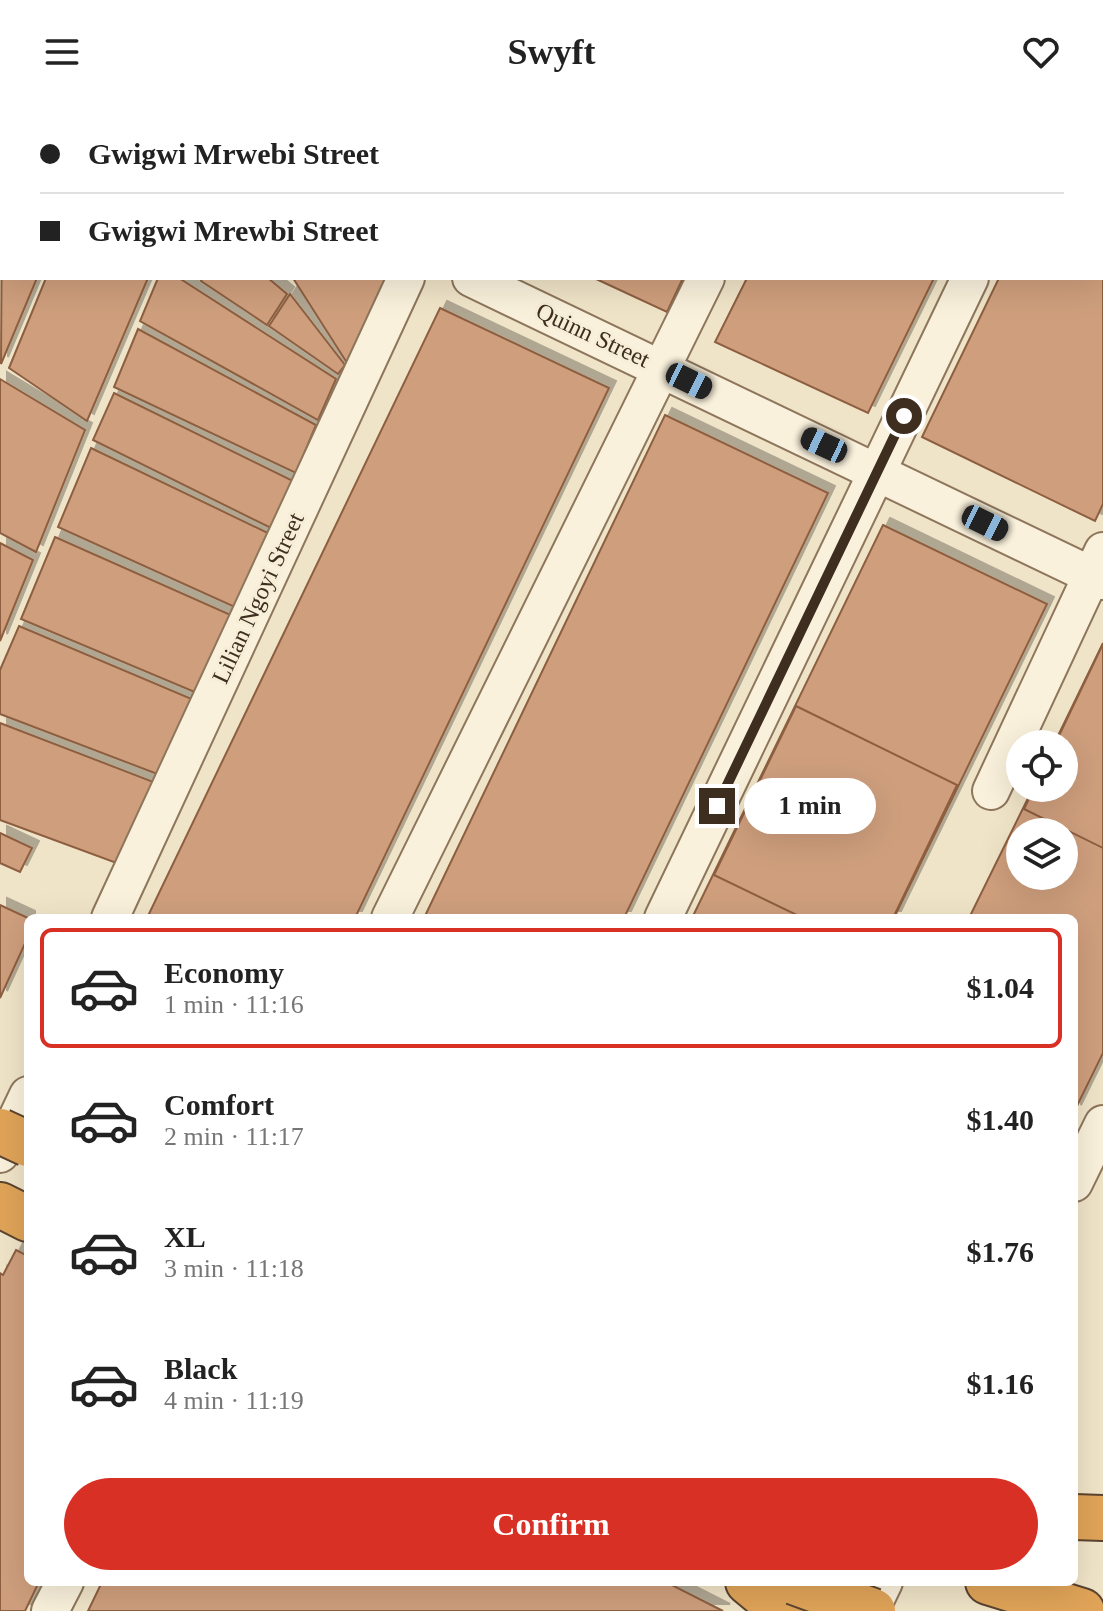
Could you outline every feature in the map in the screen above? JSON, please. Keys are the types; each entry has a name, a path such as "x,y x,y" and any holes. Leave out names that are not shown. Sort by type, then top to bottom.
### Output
{"highway":[{"path":"0,1131 24,1142"},
{"path":"0,1205 24,1217"},
{"path":"1078,1517 1103,1518"},
{"path":"753,1586 783,1611"},
{"path":"805,1586 871,1611"},
{"path":"1001,1586 1082,1611"}],"street":[{"name":"Lilian Ngoyi Street","path":"112,914 405,280"},
{"name":"Quinn Street","path":"475,280 878,471 1099,569"},
{"path":"392,914 705,280"},
{"path":"665,914 969,280"},
{"path":"991,791 1099,569"},
{"path":"0,1081 24,1093"},
{"path":"0,1154 24,1103"},
{"path":"1078,1175 1103,1124"},
{"path":"50,1611 63,1586"},
{"path":"871,1611 882,1586"}],"building":[{"path":"2,280 36,280 1,364"},
{"path":"45,280 147,280 87,421 9,368"},
{"path":"157,280 182,280 336,379 318,420 140,321"},
{"path":"270,280 287,294 267,325 201,281"},
{"path":"294,280 391,280 349,366"},
{"path":"598,280 682,280 667,312"},
{"path":"746,280 933,280 868,413 715,342"},
{"path":"998,280 1103,280 1103,504 1095,521 922,437"},
{"path":"290,294 345,365 338,374 269,326"},
{"path":"440,308 609,388 357,914 149,914"},
{"path":"138,329 316,425 296,473 114,387"},
{"path":"0,379 85,430 36,552 0,533"},
{"path":"114,393 293,481 273,529 93,440"},
{"path":"665,415 828,493 626,914 426,914"},
{"path":"91,448 270,534 237,608 58,527"},
{"path":"883,525 1047,604 896,914 694,914"},
{"path":"55,537 233,616 197,693 21,619"},
{"path":"0,543 33,560 0,641"},
{"path":"19,626 194,700 160,775 0,714 0,670"},
{"path":"1103,643 1103,1053 1078,1104 1078,914 971,914 1006,843 1006,890 1078,890 1078,818 1018,818 1026,802 1078,802 1078,730 1061,730"},
{"path":"1103,644 1103,848 1078,836 1078,818 1042,818 1024,809 1027,802 1078,802 1078,730 1062,730"},
{"path":"796,706 957,785 895,914 795,914 714,875"},
{"path":"0,723 156,783 122,865 0,820"},
{"path":"0,833 32,848 20,872 0,863"},
{"path":"0,905 24,916 24,946 0,998"},
{"path":"16,1250 24,1254 24,1586 37,1586 25,1611 0,1611 0,1273 3,1275"},
{"path":"100,1586 674,1586 723,1611 88,1611"}],"route":[{"path":"717,806 904,416"}]}
